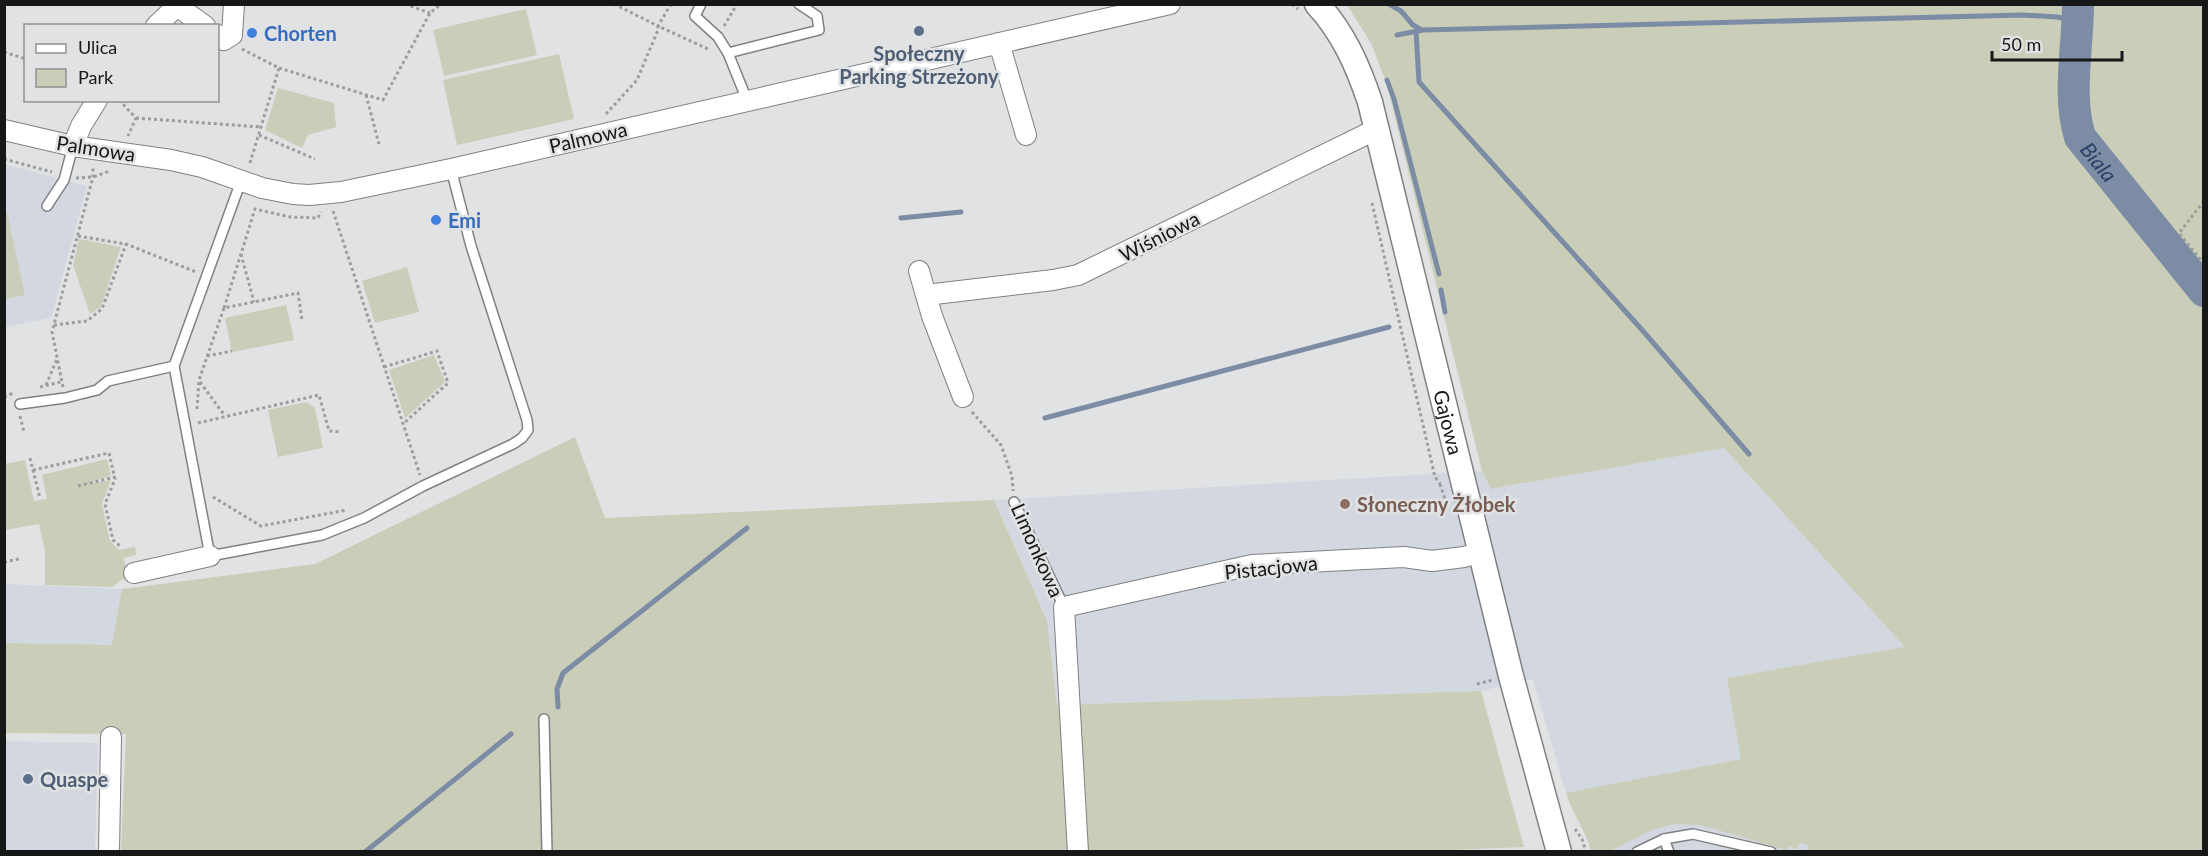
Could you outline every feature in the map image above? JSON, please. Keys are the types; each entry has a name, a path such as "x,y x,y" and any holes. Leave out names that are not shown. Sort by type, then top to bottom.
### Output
{"street":[{"path":"221,37 232,35 234,4"},
{"name":"Palmowa","path":"4,130 72,146 171,160 244,176 278,192 320,194 351,190 451,169 1170,4"},
{"path":"158,24 178,5 202,24"},
{"name":"Gajowa","path":"1310,8 1336,27 1353,58 1370,102 1531,751 1559,852"},
{"path":"999,43 1026,135"},
{"path":"72,146 96,102"},
{"name":"Wiśniowa","path":"926,295 1078,275 1377,129"},
{"path":"919,271 963,398"},
{"name":"Pistacjowa","path":"1064,607 1252,565 1404,557 1432,561 1464,557 1481,552"},
{"path":"134,573 210,556"},
{"name":"Limonkowa","path":"1064,607 1078,852"},
{"path":"109,852 111,737"}],"lane":[{"path":"701,4 695,16 718,36 747,100"},
{"path":"729,56 819,30 818,16 798,4"},
{"path":"47,206 65,175 72,146"},
{"path":"244,176 174,366 210,556 322,535 364,518 423,486 513,444 528,430 471,246 451,169"},
{"path":"20,404 64,398 97,390 108,381 174,366"},
{"name":"Limonkowa","path":"1014,502 1064,607"},
{"path":"544,719 547,852"},
{"path":"1636,852 1664,839 1693,834 1770,852"},
{"path":"1664,839 1669,852"}],"path":[{"path":"405,4 430,13"},
{"path":"221,37 279,68 383,100 430,13 441,4"},
{"path":"614,4 657,26 729,56"},
{"path":"602,118 637,80 658,30 657,26 671,4"},
{"path":"718,36 737,4"},
{"path":"1292,4 1310,8"},
{"path":"4,52 24,58"},
{"path":"244,176 279,68"},
{"path":"366,95 379,144"},
{"path":"121,102 136,118 261,127"},
{"path":"125,142 136,118"},
{"path":"258,135 315,159"},
{"path":"4,159 78,179 93,177 52,332 64,398"},
{"path":"1371,200 1435,477"},
{"path":"2204,201 2179,233 2204,264"},
{"path":"197,412 199,380 255,209 290,216 318,218 322,211 333,211 423,486"},
{"path":"78,236 126,244 188,268"},
{"path":"54,325 87,321 102,309 126,244"},
{"path":"240,252 254,302"},
{"path":"224,308 298,293 302,320"},
{"path":"207,356 232,351"},
{"path":"384,367 437,351 448,383 403,424"},
{"path":"57,359 46,385 62,382"},
{"path":"199,380 225,416"},
{"path":"198,434 196,423 319,395 329,431 341,432"},
{"name":"Limonkowa","path":"963,398 978,421 1001,446 1012,476 1014,502"},
{"path":"19,415 24,432"},
{"path":"33,470 109,453 115,477 105,504 113,540 120,546"},
{"path":"30,458 40,498"},
{"path":"78,486 115,477"},
{"path":"212,497 261,526 362,507 364,518"},
{"path":"4,562 19,559"}],"shaded area":[{"path":"4,164 87,186 51,318 5,327"},
{"path":"1724,448 1905,647 1863,851 1593,851 1576,791 1566,793 1533,679 1481,691 1057,705 1047,621 994,500 1482,471 1492,489"},
{"path":"5,584 122,589 112,646 5,643"},
{"path":"5,741 98,743 95,851 5,851"}],"green space":[{"path":"1347,5 2203,5 2203,851 1808,852 1809,846 1800,843 1797,849 1789,846 1787,850 1700,825 1675,824 1652,830 1610,851 1591,851 1566,793 1741,759 1727,678 1905,647 1724,448 1491,489 1482,471 1387,85 1371,43"},
{"path":"526,9 537,55 444,76 433,30"},
{"path":"559,54 574,119 457,145 443,80"},
{"path":"278,88 334,103 336,127 308,135 302,148 265,130"},
{"path":"5,212 7,212 25,295 5,299"},
{"path":"79,239 121,247 101,307 90,314 73,265"},
{"path":"407,267 419,312 375,323 362,281"},
{"path":"286,305 294,340 232,352 225,318"},
{"path":"434,355 445,382 405,418 389,370"},
{"path":"306,402 315,408 323,448 278,457 268,410"},
{"path":"575,437 605,518 994,500 1047,621 1057,705 1481,691 1524,847 1403,852 121,851 126,734 5,733 5,643 112,645 122,589 315,564"},
{"path":"107,459 111,476 94,481 94,483 111,480 102,504 110,541 119,550 135,547 136,555 124,558 126,576 113,587 45,585 45,551 39,524 5,530 4,464 25,460 34,501 47,499 42,475"}],"waterway":[{"path":"1389,4 1401,11 1413,25 1420,29"},
{"name":"Biala","path":"2078,4 2074,105 2080,137 2204,291"},
{"path":"1397,35 1423,30 2023,15 2057,17 2078,22"},
{"path":"1416,31 1419,82 1643,331 1749,454"},
{"path":"1387,80 1394,99 1439,274"},
{"path":"901,218 961,212"},
{"path":"1441,290 1445,312"},
{"path":"1045,418 1389,327"},
{"path":"558,707 557,689 563,673 747,528"},
{"path":"365,852 511,734"}],"place":[{"name":"Społeczny Parking Strzeżony","path":"919,31"},
{"name":"Chorten","path":"252,33"},
{"name":"Emi","path":"436,220"},
{"name":"Słoneczny Żłobek","path":"1345,504"},
{"name":"Quaspe","path":"28,779"}]}
